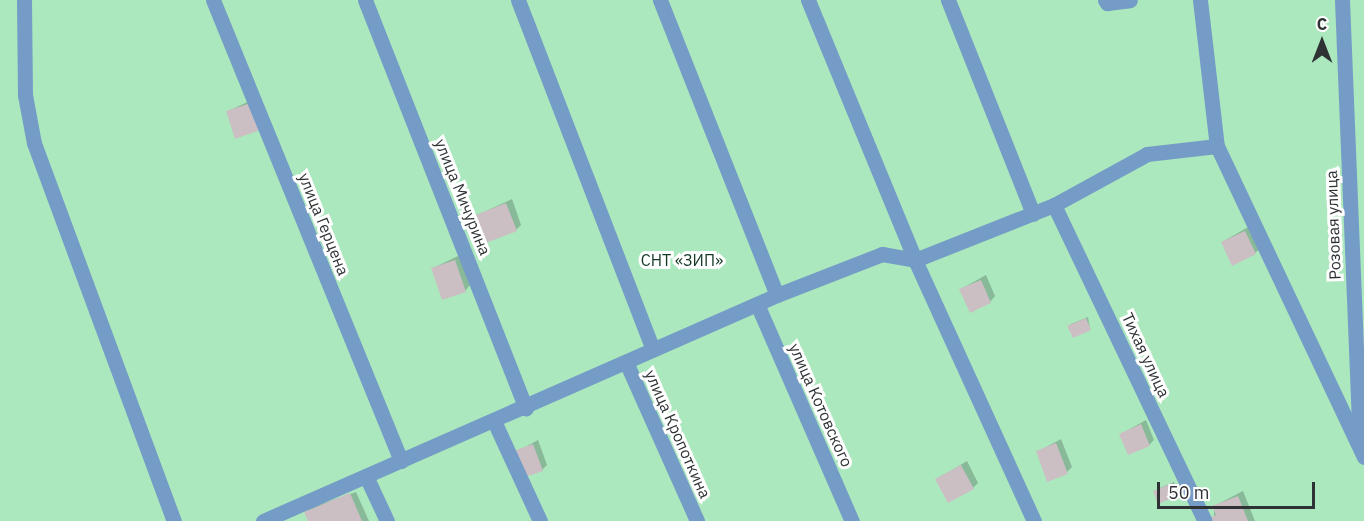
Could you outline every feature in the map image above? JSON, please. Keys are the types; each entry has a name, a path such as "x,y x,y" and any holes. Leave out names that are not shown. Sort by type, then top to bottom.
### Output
{"street":[{"path":"24,0 25,95 34,143 174,521"},
{"name":"улица Герцена","path":"213,0 400,461"},
{"name":"улица Мичурина","path":"365,0 526,408"},
{"path":"518,0 653,349"},
{"path":"660,0 777,296"},
{"path":"808,0 915,260 1034,521"},
{"path":"948,0 1033,214"},
{"path":"1105,0 1107,3 1130,0"},
{"path":"1200,0 1217,146 1362,453"},
{"name":"Розовая улица","path":"1342,0 1362,453"},
{"path":"263,521 526,408 756,304 882,254 915,260 1054,205 1147,154 1186,153 1217,146"},
{"name":"Тихая улица","path":"1054,205 1205,521"},
{"name":"улица Котовского","path":"756,304 852,521"},
{"name":"улица Кропоткина","path":"626,362 697,521"},
{"path":"494,421 540,521"},
{"path":"366,476 387,521"}],"green space":[{"name":"СНТ «ЗИП»","path":"0,0 1364,0 1364,521 0,521"}],"building":[{"path":"251,103 260,130 235,139 226,111"},
{"path":"506,203 517,231 483,244 473,216"},
{"path":"1245,231 1256,254 1232,266 1221,242"},
{"path":"455,260 466,292 442,300 431,268"},
{"path":"981,280 991,303 970,313 959,289"},
{"path":"1086,318 1091,330 1073,338 1067,326"},
{"path":"1141,424 1150,446 1128,455 1119,434"},
{"path":"1056,443 1068,474 1047,482 1036,451"},
{"path":"533,444 543,471 525,477 516,450"},
{"path":"961,465 974,489 948,503 935,479"},
{"path":"1172,483 1177,496 1158,504 1153,491"},
{"path":"350,493 362,521 308,521 304,512"},
{"path":"1238,496 1248,521 1213,521 1211,517 1216,515 1212,506"}]}
